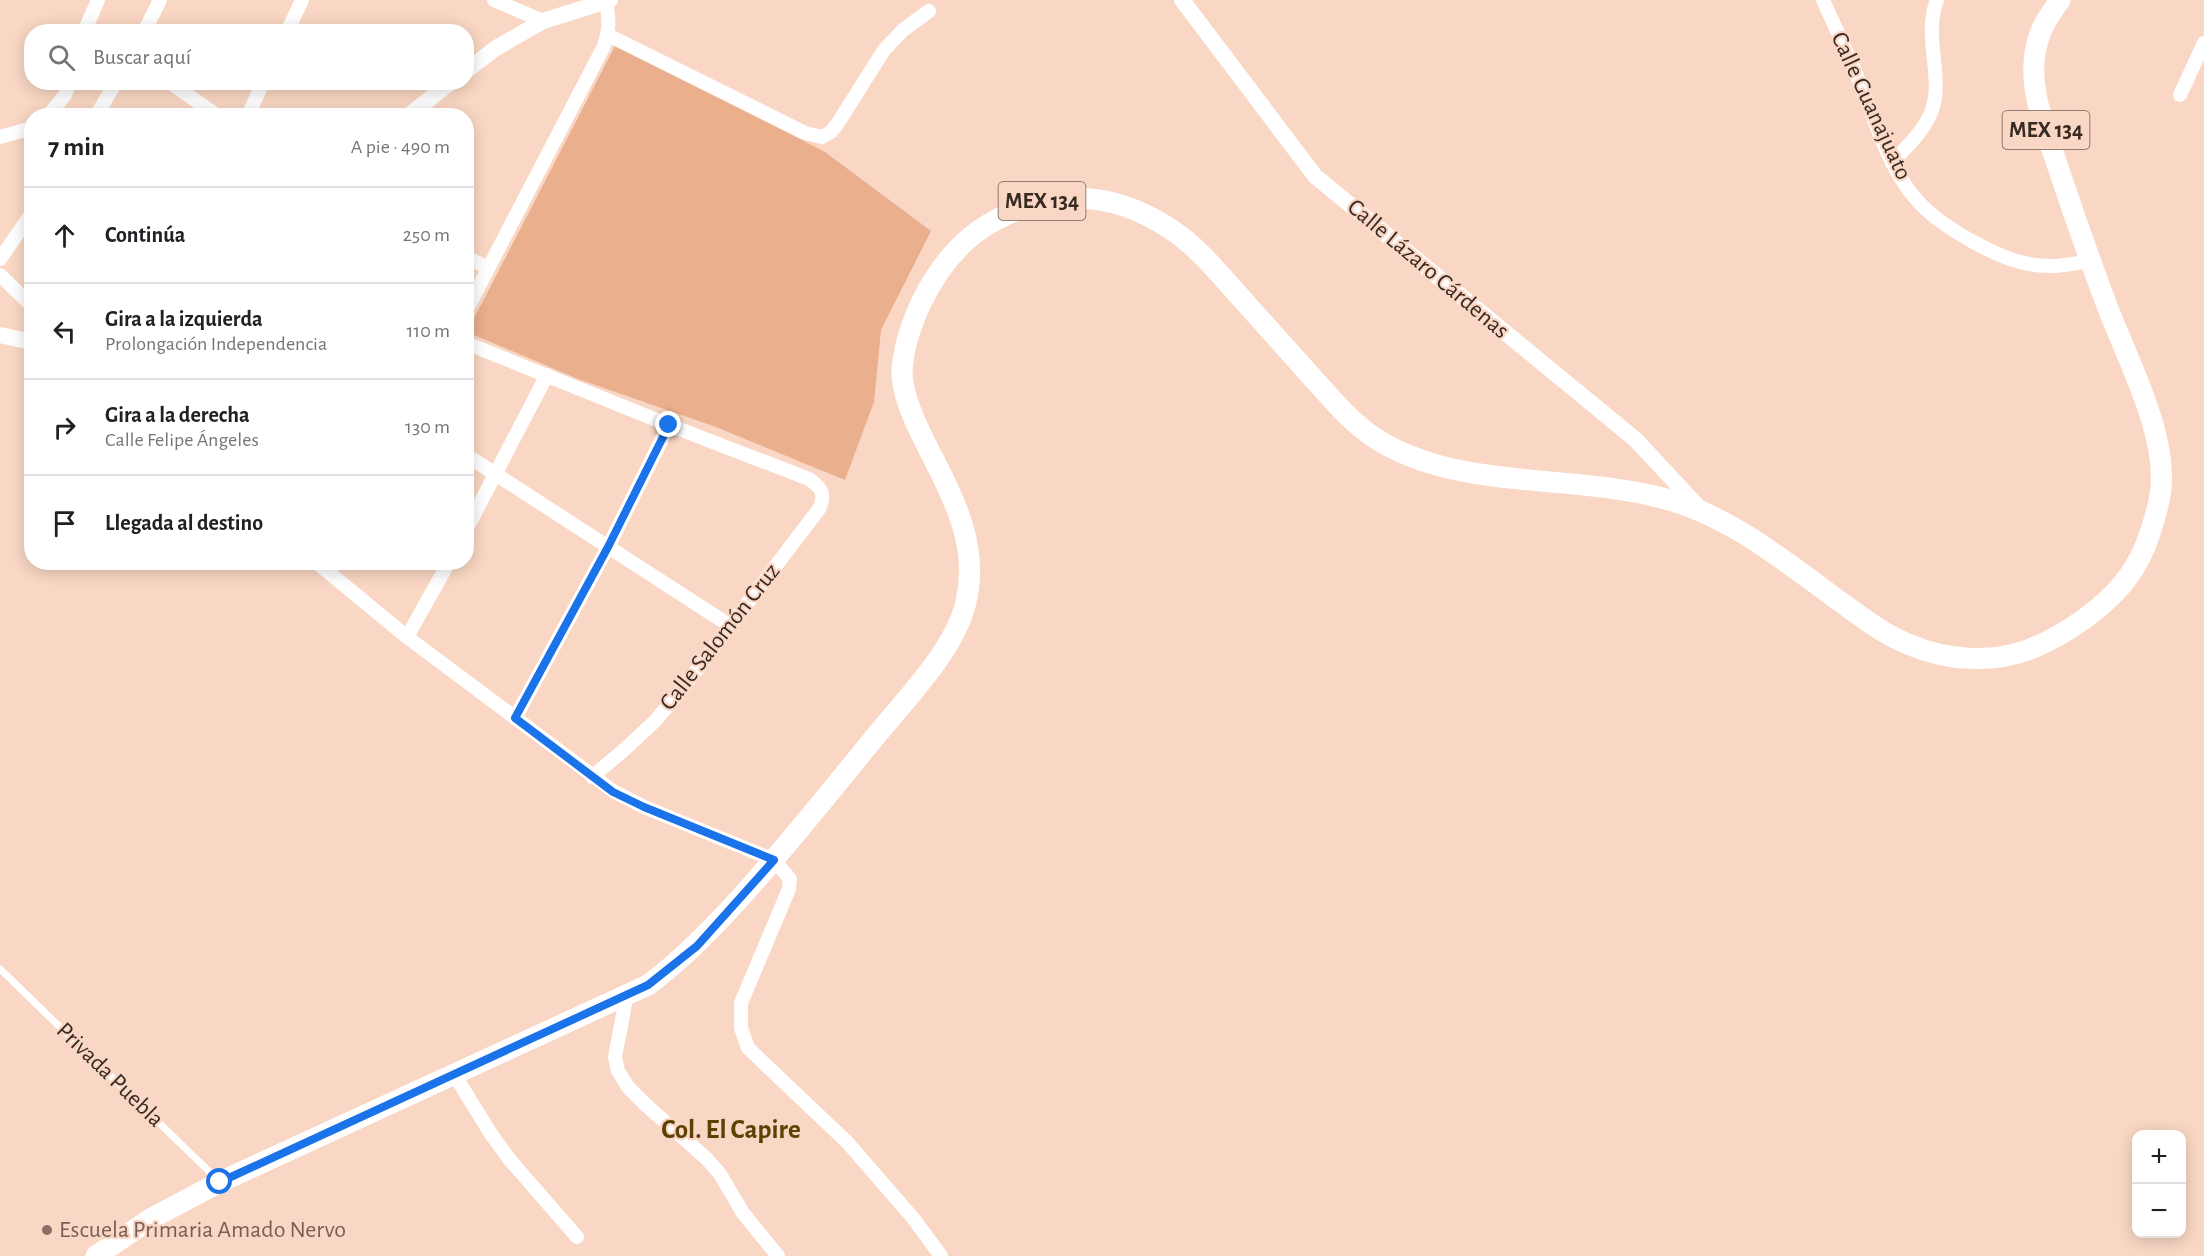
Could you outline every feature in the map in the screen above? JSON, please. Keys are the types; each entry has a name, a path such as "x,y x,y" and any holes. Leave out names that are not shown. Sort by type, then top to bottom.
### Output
{"main road":[{"name":"MEX 134","path":"96,1256 152,1218 220,1182 648,985 697,946 774,860 942,654 965,609 971,571 965,524 914,419 902,376 909,329 932,281 962,242 994,221 1034,202 1080,197 1130,206 1176,232 1216,270 1342,411 1375,439 1415,459 1461,472 1599,485 1666,498 1702,511 1736,529 1780,558 1871,624 1906,644 1947,657 2014,656 2050,640 2080,622 2127,580 2148,541 2161,493 2161,467 2151,418 2090,261 2038,107 2033,74 2036,42 2060,0"}],"street":[{"path":"89,24 98,0"},
{"path":"148,24 160,0"},
{"path":"291,24 302,0"},
{"path":"494,0 543,21"},
{"path":"474,65 496,48 543,21 607,0 608,35 474,295"},
{"name":"Calle Lázaro Cárdenas","path":"1182,0 1315,176 1635,440 1702,511"},
{"name":"Calle Guanajuato","path":"1823,0 1861,85 1892,163 1917,200 1952,230 1992,251 2033,265 2057,267 2090,261"},
{"path":"1892,163 1923,128 1931,114 1935,96 1931,27 1932,11 1937,0"},
{"path":"608,35 805,133 822,137 831,132 838,123 884,50 903,30 929,11"},
{"path":"2180,95 2202,53"},
{"path":"54,108 66,90"},
{"path":"101,108 111,90"},
{"path":"181,90 206,108"},
{"path":"252,108 259,90"},
{"path":"418,108 441,90"},
{"path":"0,137 24,130"},
{"path":"0,259 24,224"},
{"path":"474,261 488,268"},
{"path":"0,275 24,298"},
{"path":"0,336 24,340"},
{"path":"474,346 669,425 608,547 515,718"},
{"path":"474,516 547,375"},
{"name":"Calle Salomón Cruz","path":"592,777 626,749 683,688 819,509 824,498 823,491 809,479 669,425"},
{"path":"474,460 729,625"},
{"path":"329,570 407,637 613,792 774,860 789,876 791,884 741,1002 741,1028 748,1048 847,1142 913,1218 941,1256"},
{"path":"407,637 444,570"},
{"path":"627,994 615,1057 618,1071 628,1087 707,1159 720,1174 743,1213 778,1256"},
{"path":"454,1074 510,1160 577,1237"}],"lane":[{"name":"Privada Puebla","path":"0,969 220,1182"}],"shaded area":[{"path":"616,44 825,152 931,231 881,330 874,402 845,480 716,427 578,379 474,335 474,318"}],"place":[{"name":"Escuela Primaria Amado Nervo","path":"47,1230"}],"district":[{"name":"Col. El Capire","path":"731,1129"}],"route":[{"path":"220,1182 648,985 697,946 774,860 613,792 515,718 608,547 669,425"}]}
